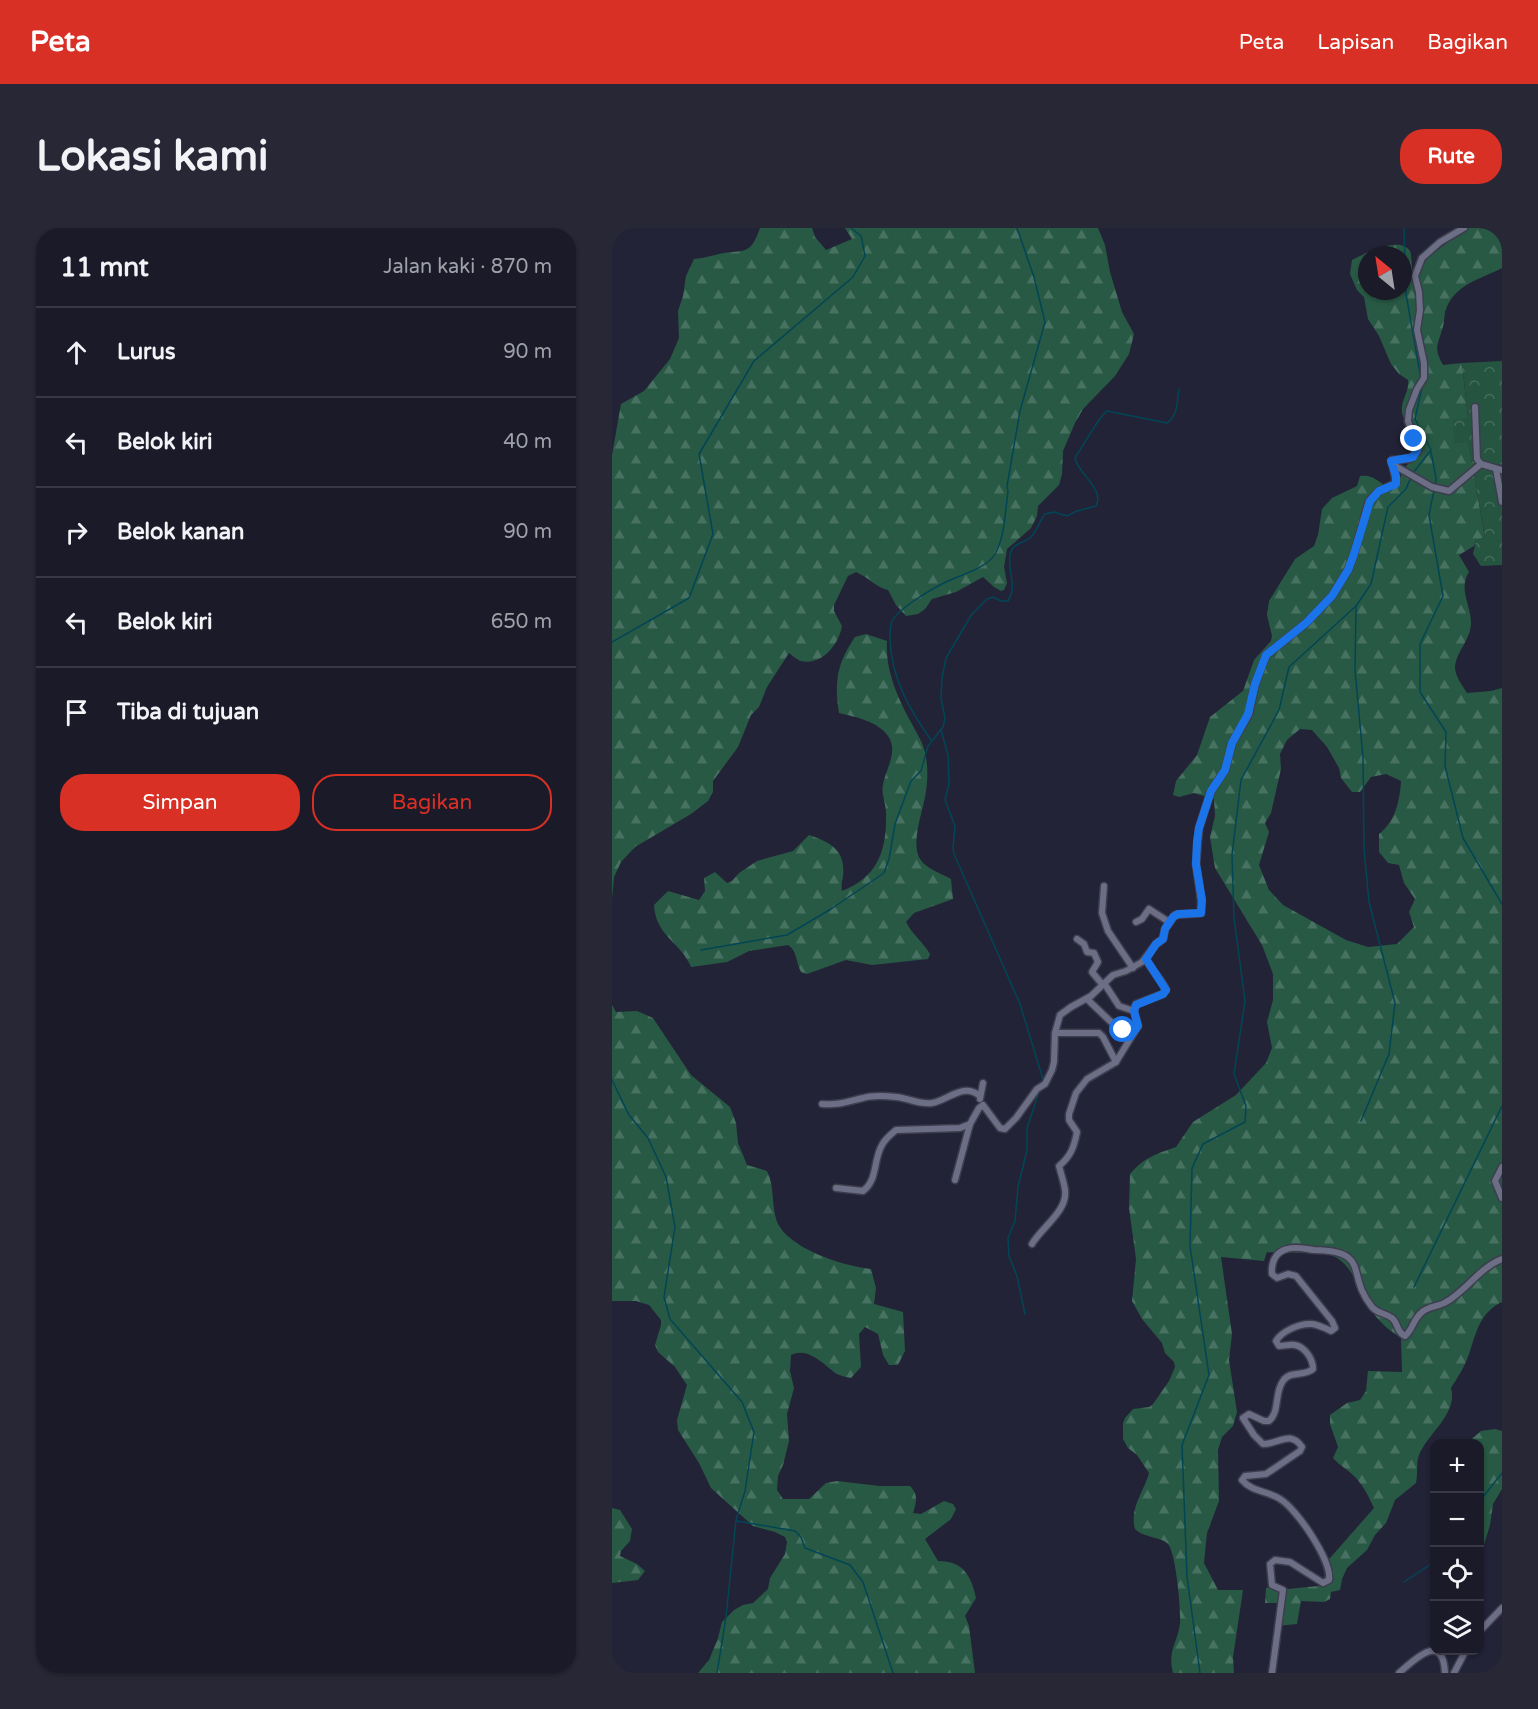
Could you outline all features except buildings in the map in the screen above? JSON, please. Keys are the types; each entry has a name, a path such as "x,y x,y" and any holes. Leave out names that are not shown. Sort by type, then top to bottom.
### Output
{"street":[{"path":"981,1105 985,1107 1000,1128 1005,1129 1037,1089 1045,1084 1054,1062 1055,1033 1060,1015 1087,999 1113,975 1133,968 1146,959 1156,944 1163,939 1169,922 1178,914 1201,913 1202,900 1196,864 1199,828 1211,791 1225,770 1232,743 1248,714 1255,684 1266,655 1306,623 1332,596 1348,570 1370,501 1379,491 1396,483 1393,459 1411,458 1418,451 1408,421 1409,410 1417,388 1424,378 1424,363 1417,330 1420,310 1419,292 1414,276 1417,266 1430,250 1464,228"},
{"path":"1475,407 1477,459 1481,464 1499,470 1502,502"},
{"path":"1392,464 1441,490 1449,490 1481,464"},
{"path":"1104,886 1102,913 1108,931 1133,968"},
{"path":"1136,922 1142,919 1149,909 1169,922"},
{"path":"1077,939 1084,944 1087,952 1095,952 1098,962 1092,972 1119,1006 1134,1011"},
{"path":"1032,1244 1041,1230 1055,1218 1063,1202 1065,1192 1059,1166 1073,1150 1077,1132 1069,1120 1069,1114 1076,1093 1087,1079 1116,1062 1138,1026 1134,1011 1136,1005 1163,994 1166,990 1146,959"},
{"path":"1087,999 1110,1022 1127,1032 1130,1037"},
{"path":"1055,1033 1099,1033 1116,1062"},
{"path":"955,1180 970,1124 981,1105 980,1096 983,1083"},
{"path":"822,1104 838,1105 870,1096 933,1103 952,1094 970,1090 980,1096"},
{"path":"836,1188 862,1191 867,1187 871,1183 881,1146 896,1130 960,1128 970,1124"},
{"path":"1502,1167 1495,1181 1502,1198"},
{"path":"1272,1673 1283,1590 1272,1585 1270,1564 1275,1560 1290,1562 1323,1583 1329,1580 1329,1572 1309,1532 1284,1502 1249,1486 1242,1480 1248,1475 1266,1474 1300,1451 1302,1447 1292,1438 1263,1444 1243,1418 1249,1414 1269,1421 1274,1415 1280,1386 1285,1378 1291,1374 1310,1372 1313,1369 1311,1359 1302,1348 1294,1345 1279,1346 1276,1341 1279,1337 1303,1325 1320,1326 1331,1331 1335,1328 1332,1321 1296,1276 1288,1274 1276,1278 1272,1274 1275,1257 1283,1250 1298,1247 1342,1253 1349,1257 1354,1263 1360,1286 1373,1309 1393,1319 1400,1334 1405,1336 1409,1333 1416,1318 1426,1309 1446,1303 1492,1264 1502,1259"},
{"path":"1484,1627 1502,1608"},
{"path":"1399,1673 1416,1657 1430,1651 1440,1653 1444,1658 1445,1673"},
{"path":"1454,1673 1463,1655"}],"green space":[{"path":"760,228 812,228 815,237 826,250 852,239 845,228 1098,228 1105,245 1122,312 1134,334 1129,354 1115,376 1083,409 1075,423 1063,451 1059,485 1038,506 1037,516 1031,528 1007,549 1004,567 1007,583 1004,590 1001,591 994,587 983,577 956,592 932,599 918,614 906,616 896,605 888,590 856,572 848,576 834,605 834,611 842,626 833,646 822,657 809,662 799,660 789,653 767,687 759,707 751,715 738,747 713,781 713,792 708,801 691,814 635,847 621,862 614,877 612,899 612,455 621,404 644,391 670,359 679,338 678,311 686,276 694,259 743,251 754,242"},
{"path":"1467,228 1502,228 1502,268 1468,284 1454,295 1445,312 1437,348 1443,365 1462,363 1468,418 1454,443 1468,441 1485,538 1476,540 1474,546 1459,555 1469,572 1465,591 1471,623 1469,635 1456,661 1455,670 1467,693 1502,688 1502,1302 1489,1311 1480,1324 1465,1363 1451,1388 1452,1397 1446,1415 1419,1455 1416,1483 1395,1500 1386,1523 1375,1535 1367,1550 1347,1568 1340,1590 1331,1592 1330,1599 1324,1602 1301,1601 1297,1624 1276,1626 1278,1603 1265,1603 1266,1588 1278,1585 1283,1585 1288,1589 1318,1586 1326,1574 1324,1562 1374,1508 1359,1481 1333,1458 1338,1447 1330,1424 1330,1415 1347,1403 1360,1400 1366,1391 1368,1371 1402,1372 1401,1338 1371,1310 1351,1272 1339,1259 1331,1255 1267,1252 1264,1261 1221,1257 1232,1334 1229,1360 1237,1412 1233,1426 1222,1437 1218,1450 1219,1501 1207,1533 1204,1563 1218,1590 1243,1590 1233,1657 1234,1673 1173,1673 1171,1658 1179,1630 1180,1616 1173,1558 1168,1544 1135,1529 1135,1507 1149,1473 1123,1439 1125,1418 1133,1409 1149,1407 1153,1404 1169,1381 1175,1367 1174,1362 1165,1353 1162,1343 1142,1319 1132,1301 1136,1259 1129,1208 1130,1174 1146,1160 1176,1147 1193,1122 1236,1095 1266,1063 1272,1048 1267,1022 1273,1000 1273,974 1262,945 1215,868 1210,837 1215,816 1214,799 1194,793 1179,797 1173,795 1176,781 1197,755 1210,717 1243,691 1254,660 1271,641 1267,615 1269,601 1295,559 1314,546 1322,509 1332,498 1357,486 1360,476 1373,478 1391,491 1398,484 1406,466 1422,450 1421,443 1402,412 1408,380 1391,364 1379,336 1368,319 1365,300 1412,300 1412,269 1420,267 1427,258","holes":["1300,729 1312,730 1327,747 1339,768 1341,778 1352,792 1360,792 1371,777 1386,774 1401,781 1396,810 1389,823 1379,834 1379,852 1388,863 1399,865 1404,883 1415,899 1409,912 1414,927 1397,944 1368,947 1346,940 1283,905 1269,890 1259,865 1269,832 1265,823 1271,813 1281,769 1280,754 1287,740"]},
{"path":"1358,257 1358,291 1350,274 1352,260"},
{"path":"1502,361 1502,465 1499,464 1502,475 1502,565 1481,566 1473,554 1476,540 1485,537 1468,442 1454,443 1453,420 1468,418 1462,363"},
{"path":"866,634 887,641 890,673 925,754 927,781 918,826 917,852 926,865 951,879 953,899 914,913 906,922 930,954 928,959 872,965 846,960 807,974 801,972 795,953 788,945 749,951 727,962 691,967 659,925 656,916 654,905 668,891 699,900 705,891 704,878 715,872 727,883 732,881 739,873 757,861 793,851 809,835 830,844 839,853 843,867 842,891 864,878 878,861 885,839 886,813 883,788 892,755 891,742 884,731 872,723 839,713 837,692 838,673 844,655 855,637"},
{"path":"612,1005 616,1012 637,1011 653,1018 691,1075 730,1107 736,1123 738,1143 747,1165 767,1171 771,1183 775,1216 783,1232 805,1248 832,1260 871,1269 876,1288 874,1304 903,1312 905,1351 898,1365 889,1365 883,1355 878,1334 865,1327 859,1334 861,1367 851,1378 837,1374 810,1355 797,1353 791,1355 790,1371 794,1388 787,1414 789,1441 778,1476 777,1490 783,1499 809,1499 826,1483 837,1481 880,1486 910,1486 916,1496 913,1513 921,1514 944,1501 953,1504 956,1509 951,1519 925,1539 938,1561 960,1567 965,1571 971,1583 976,1598 965,1616 969,1626 975,1673 698,1673 709,1660 722,1622 734,1610 753,1603 768,1589 770,1578 785,1554 787,1542 785,1537 775,1532 753,1526 711,1488 699,1463 678,1430 677,1420 687,1385 675,1367 658,1352 655,1345 661,1320 649,1305 636,1301 612,1301"},
{"path":"1495,1429 1502,1431 1502,1489 1493,1504 1484,1545 1484,1439 1472,1439 1481,1431"},
{"path":"612,1508 620,1510 632,1529 630,1541 621,1551 620,1556 637,1564 645,1571 638,1580 612,1583"}],"waterway":[{"path":"612,642 689,598 713,534 699,454 754,361 853,277 865,256 861,236 851,228"},
{"path":"931,740 915,716 898,679 891,653 891,625 896,616 917,599 986,563 995,554 1001,540 1007,486 1020,411 1045,322 1034,277 1017,228"},
{"path":"1404,228 1406,294 1421,379"},
{"path":"1413,473 1431,450 1415,419 1422,387"},
{"path":"701,950 787,935 884,873 889,859 895,824 911,781 921,771 928,746 943,727 945,718 941,698 946,658 972,614 987,599 993,597 1001,601 1008,601 1012,589 1009,561 1011,551 1032,536 1045,514 1054,512 1067,516 1096,506 1097,494 1075,458 1104,414 1107,411 1167,423 1175,412 1179,389"},
{"path":"1431,452 1436,478 1435,486"},
{"path":"1200,1673 1187,1576 1182,1445 1209,1375 1190,1246 1192,1168 1203,1144 1245,1122 1246,1106 1234,1074 1245,1001 1234,918 1232,855 1241,780 1279,710 1289,667 1356,606 1371,584 1388,507 1406,489 1411,477"},
{"path":"1434,490 1429,515 1443,596 1420,644 1420,692 1446,732 1445,766 1463,838 1502,904"},
{"path":"1356,607 1355,670 1363,758 1364,849 1369,902 1395,1003 1389,1054 1361,1121"},
{"path":"941,730 948,755 949,784 945,800 955,826 954,854 1020,1004 1043,1079 1042,1084"},
{"path":"612,1080 629,1115 648,1138 666,1177 675,1227 664,1297 670,1319 742,1402 754,1432 745,1491 736,1520 726,1617 717,1673"},
{"path":"1025,1314 1017,1276 1009,1256 1008,1238 1015,1221 1018,1187 1027,1150 1027,1128 1039,1092"},
{"path":"1414,1287 1502,1106"},
{"path":"1484,1496 1502,1473"},
{"path":"737,1521 795,1531 801,1537 805,1548 850,1565 863,1582 893,1673"},
{"path":"1404,1582 1430,1565"}],"route":[{"path":"1123,1030 1130,1037 1138,1026 1134,1007 1139,1002 1163,994 1166,990 1146,959 1156,944 1163,939 1169,922 1178,914 1201,913 1202,900 1196,864 1199,828 1211,791 1225,770 1232,743 1248,714 1255,684 1266,655 1306,623 1332,596 1348,570 1362,528 1366,507 1379,491 1396,484 1391,461 1413,457 1418,451 1414,439"}]}
